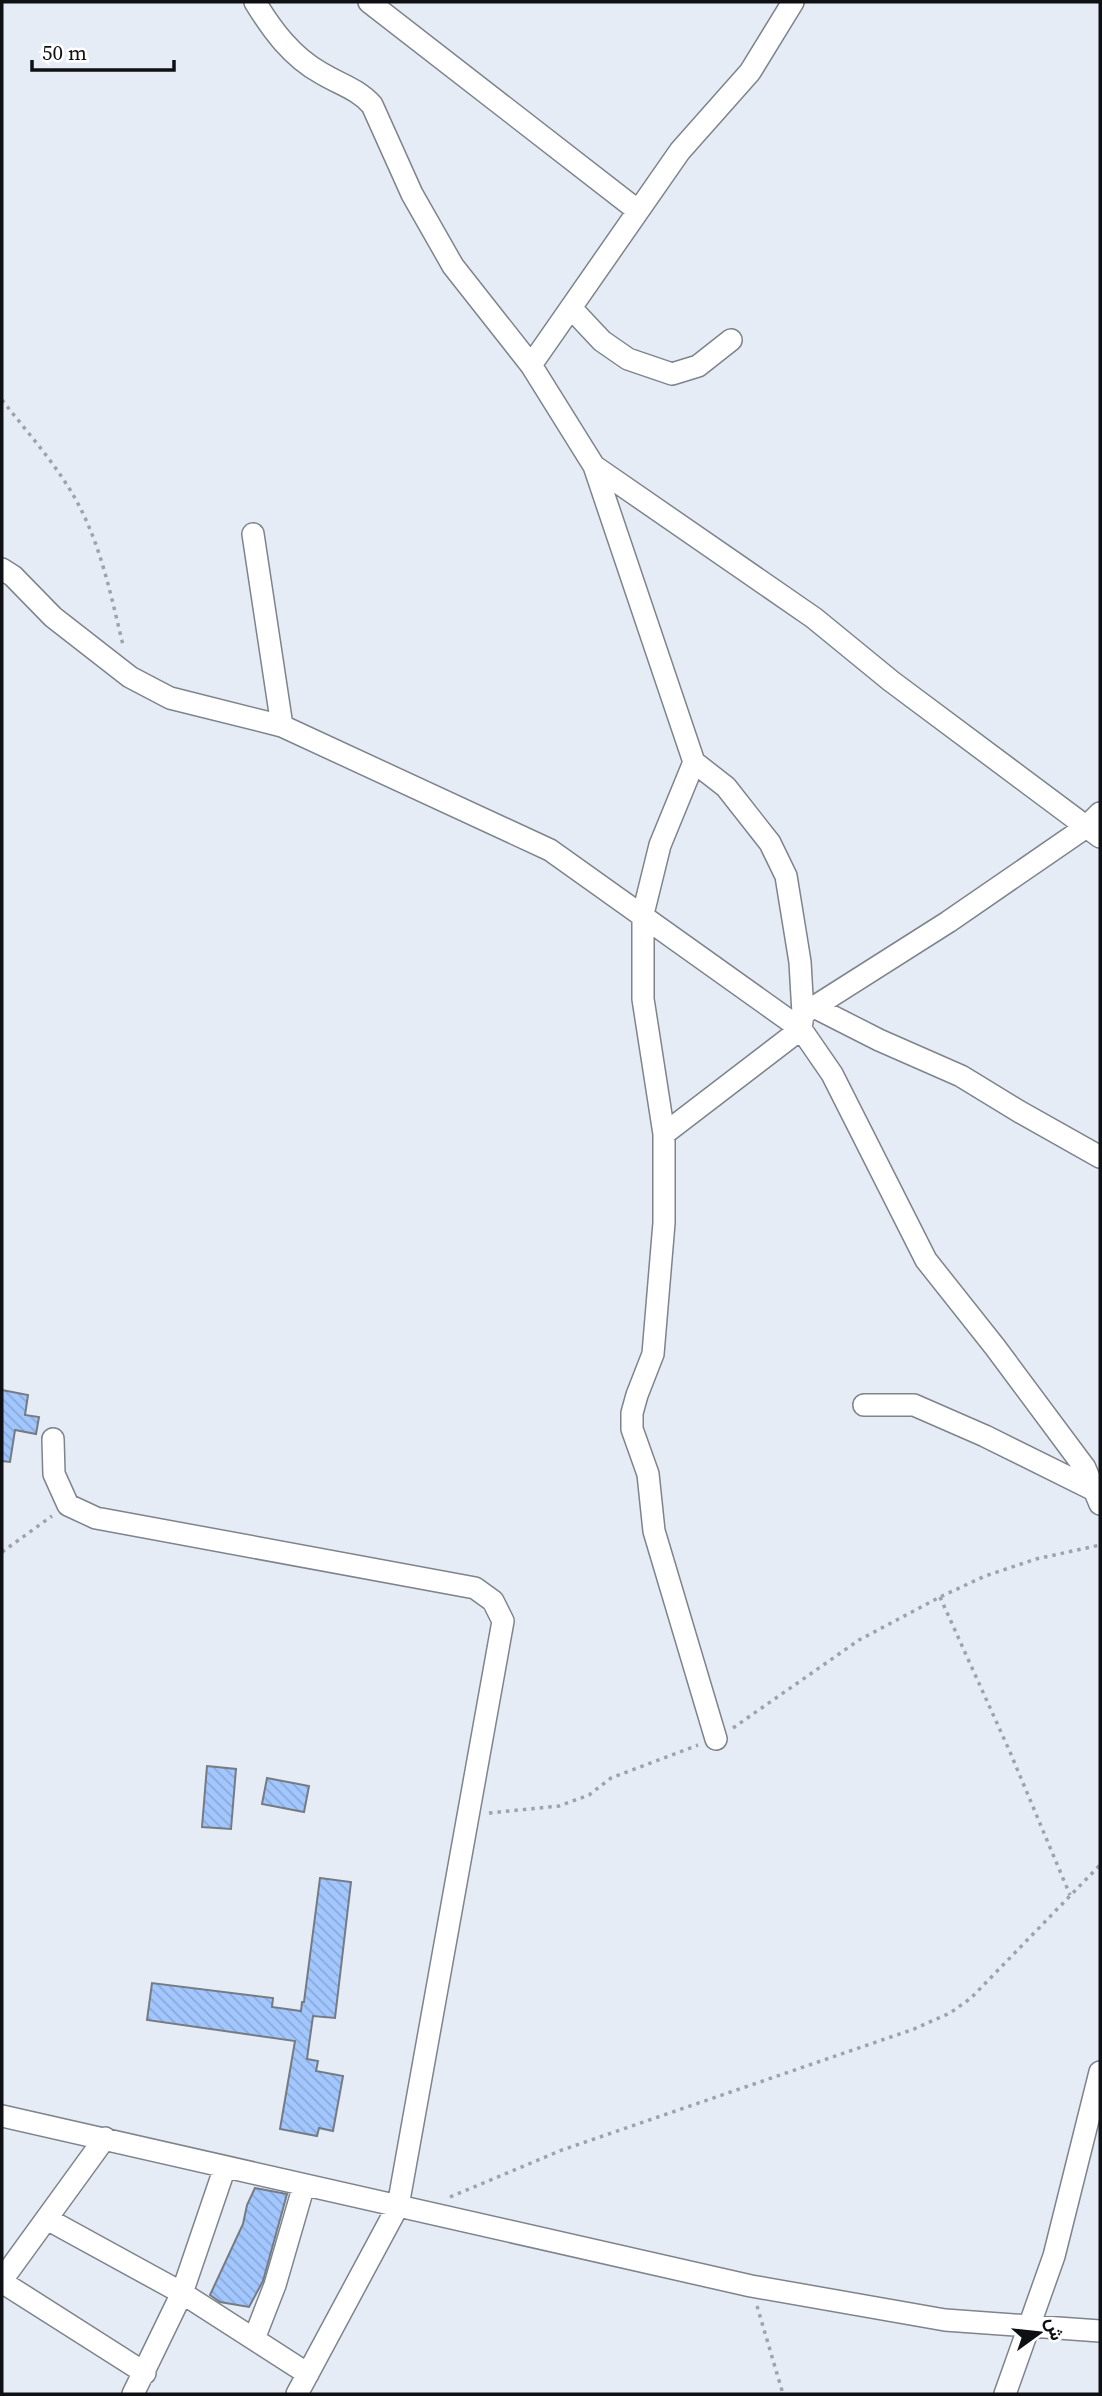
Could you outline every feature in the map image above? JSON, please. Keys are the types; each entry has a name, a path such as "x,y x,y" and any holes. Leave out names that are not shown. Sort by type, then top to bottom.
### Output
{"street":[{"path":"255,2 291,52 320,73 363,94 372,105 412,194 453,265 531,365 594,466 694,762 726,786 770,842 786,876 806,1016 832,1074 926,1259 995,1347 1093,1463 1097,1497"},
{"path":"369,2 637,210"},
{"path":"531,365 680,151 750,72 793,2"},
{"path":"571,309 602,341 628,359 672,374 698,366 731,340"},
{"path":"594,466 814,618 891,681 1095,826 806,1016 664,1134"},
{"path":"253,534 282,726"},
{"path":"2,569 13,576 53,617 130,677 170,698 282,726 550,850 643,914 806,1016 879,1040 961,1076 1100,1157"},
{"path":"694,762 660,845 643,914 643,999 664,1134 664,1223 653,1354 637,1395 632,1413 632,1429 650,1482 654,1531 716,1739"},
{"path":"864,1405 914,1405 985,1436 1097,1497"},
{"path":"53,1439 54,1474 68,1504 96,1518 475,1588 494,1601 503,1621 398,2206 297,2394"},
{"path":"1005,2394 1054,2256 1100,2072"},
{"path":"2,2116 751,2286 945,2320 1100,2330"},
{"path":"105,2138 2,2281 145,2373"},
{"path":"133,2394 182,2293 225,2167"},
{"path":"254,2339 279,2274 304,2185"},
{"path":"47,2218 182,2293 308,2374"}],"path":[{"path":"2,400 56,469 77,502 104,563 130,677"},
{"path":"2,1552 68,1504"},
{"path":"468,1815 559,1807 589,1794 611,1778 716,1739 859,1640 940,1597 985,1576 1036,1559 1100,1545"},
{"path":"940,1597 1010,1752 1070,1895"},
{"path":"419,2210 562,2150 914,2029 950,2013 971,1998 1100,1865"},
{"path":"751,2286 783,2394"}],"building":[{"path":"2,1390 28,1395 25,1415 39,1417 36,1434 15,1430 10,1462 2,1461"},
{"path":"207,1766 236,1769 231,1829 202,1827"},
{"path":"267,1778 309,1786 304,1812 262,1804"},
{"path":"320,1878 351,1882 335,2018 313,2016 307,2059 318,2061 316,2071 343,2076 333,2131 319,2128 317,2136 280,2129 295,2041 147,2020 152,1983 273,1998 272,2007 301,2011"},
{"path":"255,2188 287,2194 263,2281 249,2307 220,2302 210,2295 243,2224 247,2205"}]}
